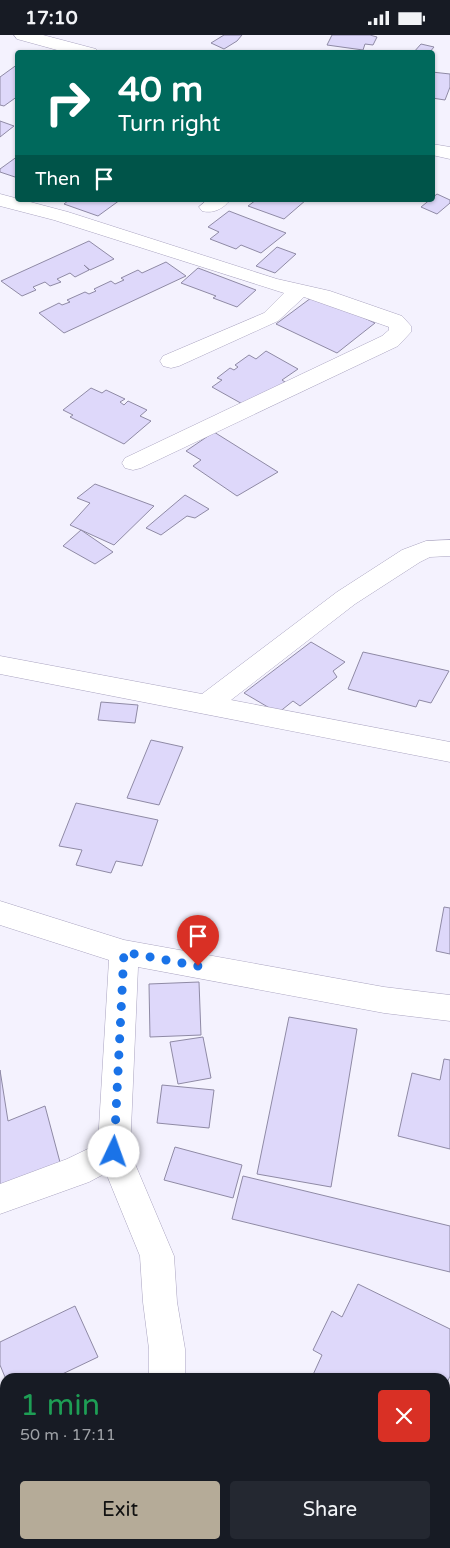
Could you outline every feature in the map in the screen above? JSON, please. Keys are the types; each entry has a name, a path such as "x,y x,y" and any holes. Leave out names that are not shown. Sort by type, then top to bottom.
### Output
{"street":[{"path":"23,35 79,50"},
{"path":"435,150 450,153"},
{"path":"0,200 61,216 272,284 332,297 395,321 400,326 400,332 390,341 133,463"},
{"path":"171,361 271,317 300,289"},
{"path":"206,705 362,587 426,549 450,548"},
{"path":"0,665 450,752"},
{"path":"0,913 124,952 384,1001 450,1008"},
{"path":"124,952 114,1152 157,1256 160,1302 167,1349 167,1373"},
{"path":"0,1199 77,1171 114,1152"}],"building":[{"path":"224,35 242,35 237,41 224,49 211,43"},
{"path":"332,35 370,35 377,37 373,45 365,44 363,50 327,45"},
{"path":"421,44 434,47 432,50 416,50"},
{"path":"15,66 15,98 4,106 0,105 0,77"},
{"path":"435,72 450,74 450,87 445,100 435,98"},
{"path":"0,121 14,126 0,137"},
{"path":"15,158 15,177 0,172 0,169"},
{"path":"437,194 450,200 450,203 437,214 421,207 427,202 435,202 435,196"},
{"path":"66,202 117,202 98,216 64,204"},
{"path":"253,202 304,202 284,219 248,206"},
{"path":"229,211 286,233 261,253 241,245 236,249 210,239 219,232 208,227"},
{"path":"89,241 114,259 90,270 84,265 89,270 75,277 70,273 57,279 61,282 50,286 45,282 33,287 36,290 22,296 1,281"},
{"path":"277,247 296,254 275,273 256,266"},
{"path":"166,262 186,276 64,333 39,313 59,303 62,305 70,302 67,300 85,292 89,294 96,291 94,289 111,281 115,284 124,280 121,278 138,270 142,273"},
{"path":"198,268 256,290 237,307 213,298 216,296 181,283"},
{"path":"315,295 375,323 337,353 276,324"},
{"path":"266,351 298,369 282,380 285,382 246,406 212,387 222,380 217,378 230,368 234,370 238,367 235,365 249,355 256,359"},
{"path":"91,388 102,393 106,390 125,399 120,402 124,405 128,401 147,410 140,416 151,421 124,444 70,417 73,415 63,410"},
{"path":"214,432 278,472 237,496 193,466 201,460 186,451"},
{"path":"95,484 154,506 114,545 70,525 90,503 77,498"},
{"path":"185,495 209,509 195,518 187,516 161,535 146,528"},
{"path":"81,530 113,552 95,564 63,546"},
{"path":"311,642 345,662 333,671 337,677 300,706 293,701 278,713 244,693"},
{"path":"363,652 449,671 431,703 419,700 416,707 348,689"},
{"path":"101,702 138,705 135,723 98,720"},
{"path":"151,740 183,747 159,805 127,798"},
{"path":"76,803 158,820 142,866 116,861 111,873 76,865 82,850 59,846"},
{"path":"444,907 450,908 450,954 436,951"},
{"path":"199,982 201,1035 150,1037 149,984"},
{"path":"289,1017 357,1029 331,1187 257,1174"},
{"path":"203,1037 211,1078 178,1084 170,1042"},
{"path":"444,1059 450,1060 450,1149 398,1136 412,1073 440,1080"},
{"path":"0,1070 8,1121 45,1106 61,1166 0,1187"},
{"path":"162,1085 214,1090 209,1128 157,1123"},
{"path":"175,1147 242,1165 233,1198 164,1180"},
{"path":"243,1176 450,1226 450,1272 232,1219"},
{"path":"358,1284 450,1329 450,1373 314,1373 322,1355 313,1350 332,1311 342,1317"},
{"path":"75,1306 98,1357 64,1373 3,1373 0,1365 0,1342"}],"route":[{"path":"114,1152 124,952 198,966"}]}
